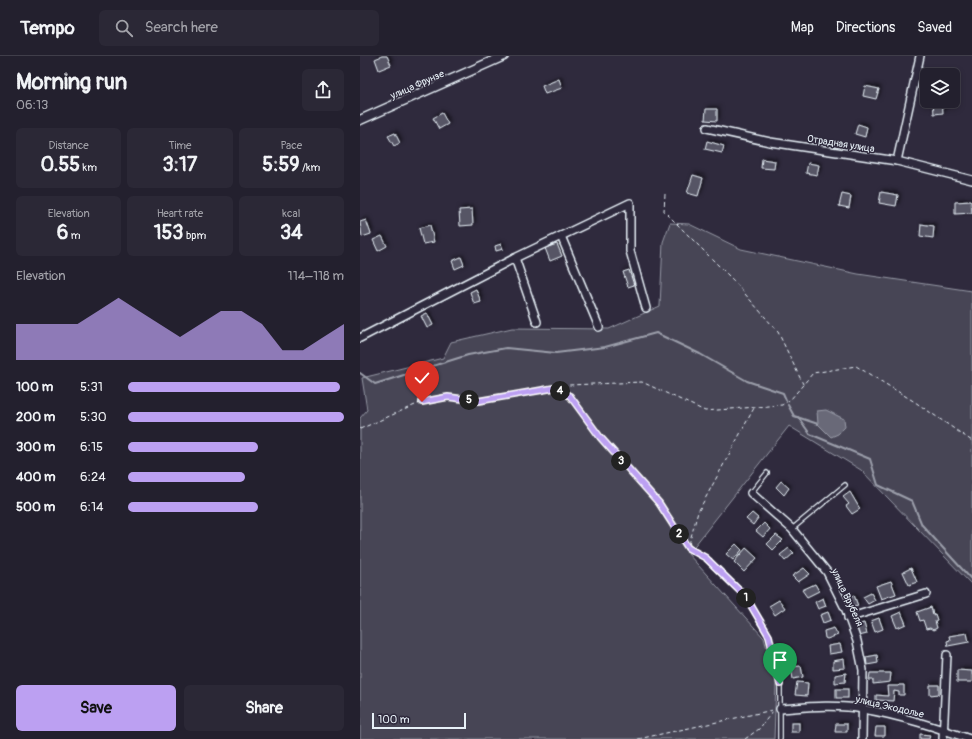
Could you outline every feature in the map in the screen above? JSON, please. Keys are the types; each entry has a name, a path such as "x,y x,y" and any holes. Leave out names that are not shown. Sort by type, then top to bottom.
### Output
{"street":[{"name":"улица Фрунзе","path":"360,120 504,56"},
{"path":"897,161 920,56"},
{"name":"Отрадная улица","path":"707,128 770,142 897,161 972,180"},
{"path":"360,338 515,258 630,203 630,251 646,308"},
{"path":"561,236 599,326"},
{"path":"515,258 537,322"},
{"name":"улица Врубеля","path":"751,493 792,529 827,572 848,618 857,642 863,670 862,739"},
{"path":"848,618 926,594"},
{"path":"943,739 947,655"},
{"name":"улица Экодолье","path":"780,709 820,706 862,708 913,720 970,739"}],"lane":[{"path":"751,493 767,473"},
{"path":"792,529 845,485"},
{"path":"688,548 706,558 746,597 769,636 780,684 780,739"}],"path":[{"path":"665,194 664,211 732,279 778,332 803,384"},
{"path":"360,429 422,402 448,397 478,401 570,386 642,382 705,411 782,405 791,399 813,373 856,366 915,402 972,441"},
{"path":"554,388 570,396 600,437 659,503 688,548"},
{"path":"688,548 698,512 754,408"},
{"path":"638,739 774,710 759,729 746,739"}],"shaded area":[{"path":"670,223 689,224 741,249 858,274 972,291 972,585 861,470 789,426 688,554 764,638 776,682 774,739 360,739 360,418 367,410 362,378 443,358 451,342 512,328 609,329 660,306 663,242"}],"water":[{"path":"826,410 844,419 845,427 838,434 831,437 818,424 817,411"}],"building":[{"path":"382,56 387,56 391,65 379,70 375,59"},
{"path":"559,79 562,88 545,94 542,86"},
{"path":"865,86 879,89 876,99 863,96"},
{"path":"934,108 943,108 943,113 934,114"},
{"path":"706,109 717,109 717,121 705,120"},
{"path":"442,113 448,124 439,129 433,118"},
{"path":"858,124 867,127 865,137 855,134"},
{"path":"395,133 400,143 394,146 388,136"},
{"path":"707,141 724,146 722,153 705,149"},
{"path":"762,159 775,161 774,169 761,168"},
{"path":"808,163 819,165 817,175 806,173"},
{"path":"693,175 703,178 698,196 687,193"},
{"path":"881,192 898,195 896,206 879,203"},
{"path":"842,194 851,196 849,208 839,206"},
{"path":"971,201 972,213 955,214 955,202"},
{"path":"472,209 473,225 460,226 459,210"},
{"path":"366,220 371,234 362,237 360,222"},
{"path":"921,224 934,226 933,238 920,236"},
{"path":"430,225 434,242 423,244 419,228"},
{"path":"382,236 387,246 378,251 373,240"},
{"path":"501,244 503,249 496,251 495,246"},
{"path":"557,244 562,256 550,261 545,248"},
{"path":"461,257 464,265 455,269 452,261"},
{"path":"629,270 634,285 628,287 623,272"},
{"path":"476,289 481,302 474,304 470,292"},
{"path":"427,313 433,325 427,328 421,316"},
{"path":"781,481 789,488 784,495 776,487"},
{"path":"850,492 860,509 852,514 846,506 849,504 843,497"},
{"path":"752,513 758,518 753,525 746,519"},
{"path":"764,523 770,529 763,537 756,531"},
{"path":"776,535 783,540 773,550 767,544"},
{"path":"736,544 742,550 733,560 726,554"},
{"path":"746,548 757,558 744,572 734,562"},
{"path":"789,548 794,553 785,561 780,555"},
{"path":"804,568 810,574 798,582 792,576"},
{"path":"911,568 917,582 909,585 903,572"},
{"path":"891,581 896,594 881,599 876,586"},
{"path":"815,584 819,591 807,597 802,590"},
{"path":"871,593 875,600 868,604 863,597"},
{"path":"854,595 858,606 850,608 846,599"},
{"path":"823,598 826,606 818,609 815,602"},
{"path":"779,600 785,608 775,615 769,606"},
{"path":"931,607 933,615 935,614 937,620 935,621 937,628 933,630 930,628 926,629 923,620 920,621 917,612"},
{"path":"828,612 831,620 823,623 820,615"},
{"path":"901,612 906,624 897,628 892,616"},
{"path":"879,618 883,629 875,632 871,621"},
{"path":"864,623 867,634 859,636 856,625"},
{"path":"834,628 838,635 827,639 825,638 824,631"},
{"path":"967,633 969,642 948,646 947,641 950,640 949,636"},
{"path":"840,644 842,652 829,654 828,646"},
{"path":"877,655 878,663 867,665 866,657"},
{"path":"844,659 845,668 833,669 833,661"},
{"path":"801,666 803,677 793,679 791,667"},
{"path":"957,670 972,671 972,682 957,682"},
{"path":"846,673 845,682 835,683 835,675"},
{"path":"870,673 891,673 890,682 873,684 873,680 869,680"},
{"path":"797,682 808,683 807,696 795,695"},
{"path":"904,685 904,695 899,695 899,692 894,691 893,701 876,700 876,695 888,696 887,686"},
{"path":"930,685 939,685 939,694 930,695"},
{"path":"836,689 848,689 848,698 836,698"},
{"path":"791,723 799,723 799,732 791,732"},
{"path":"836,724 847,724 847,732 835,732"},
{"path":"876,727 885,727 885,736 875,736"},
{"path":"920,734 930,735 929,739 920,739"}],"waterway":[{"path":"360,373 375,384 468,355 506,348 556,353 605,347 656,333 700,354 747,381 783,393 786,400"},
{"path":"788,405 794,416 818,424"},
{"path":"798,417 810,434 870,459 878,485 912,501 922,525 972,580"}],"route":[{"path":"422,402 448,397 478,401 554,388 570,396 600,437 659,503 688,548 706,558 746,597 769,636 780,684"}]}
